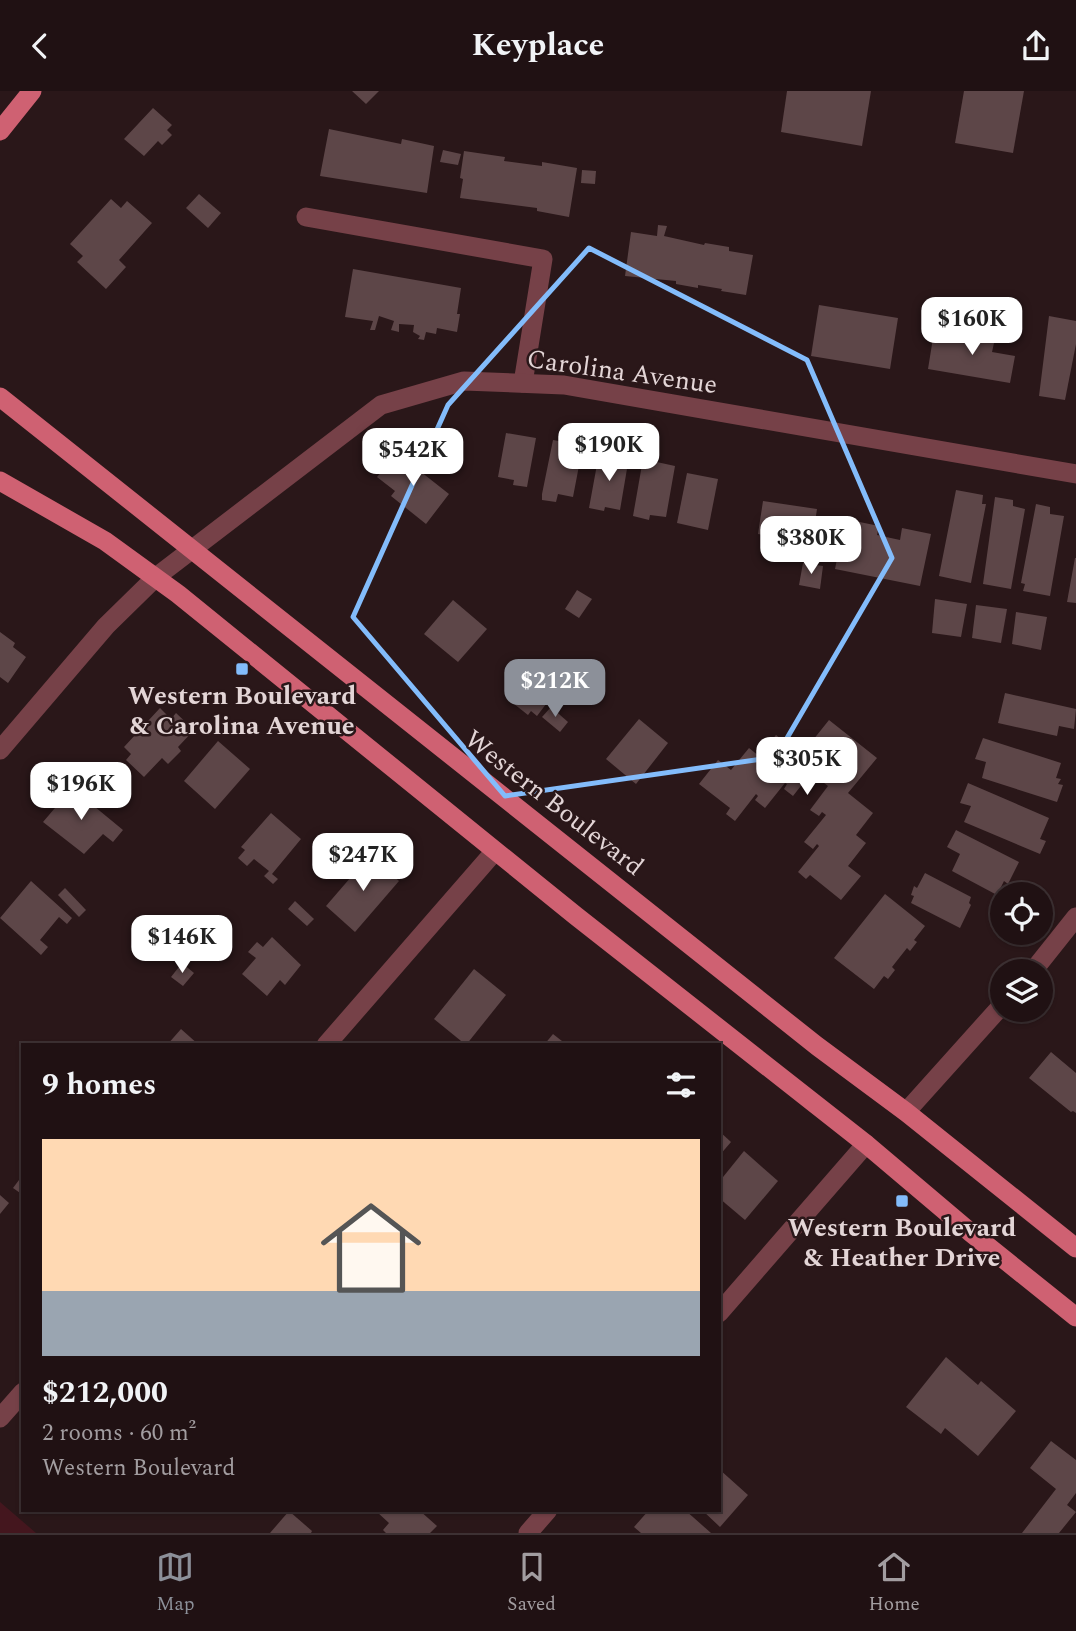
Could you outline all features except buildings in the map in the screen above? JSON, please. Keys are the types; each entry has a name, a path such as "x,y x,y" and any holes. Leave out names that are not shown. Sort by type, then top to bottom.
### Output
{"main road":[{"path":"0,131 32,91"},
{"name":"Western Boulevard","path":"0,397 817,1046 906,1112 1076,1248"},
{"path":"0,481 105,541 156,577 495,851 866,1144 1076,1317"}],"street":[{"path":"306,217 543,259 523,383"},
{"name":"Carolina Avenue","path":"0,750 106,626 156,577 381,405 464,381 564,385 1076,474"},
{"path":"328,1043 495,851"},
{"path":"1043,959 1076,917"},
{"path":"906,1112 990,1018"},
{"path":"721,1311 866,1144"},
{"path":"0,1418 21,1394"},
{"path":"528,1533 546,1512"}],"highlighted area":[{"path":"589,248 807,360 892,558 776,757 505,796 353,617 448,405"}],"shaded area":[{"path":"0,1502 36,1533 0,1533"}],"place":[{"name":"Western Boulevard & Carolina Avenue","path":"242,669"},
{"name":"Western Boulevard & Heather Drive","path":"902,1201"}]}
